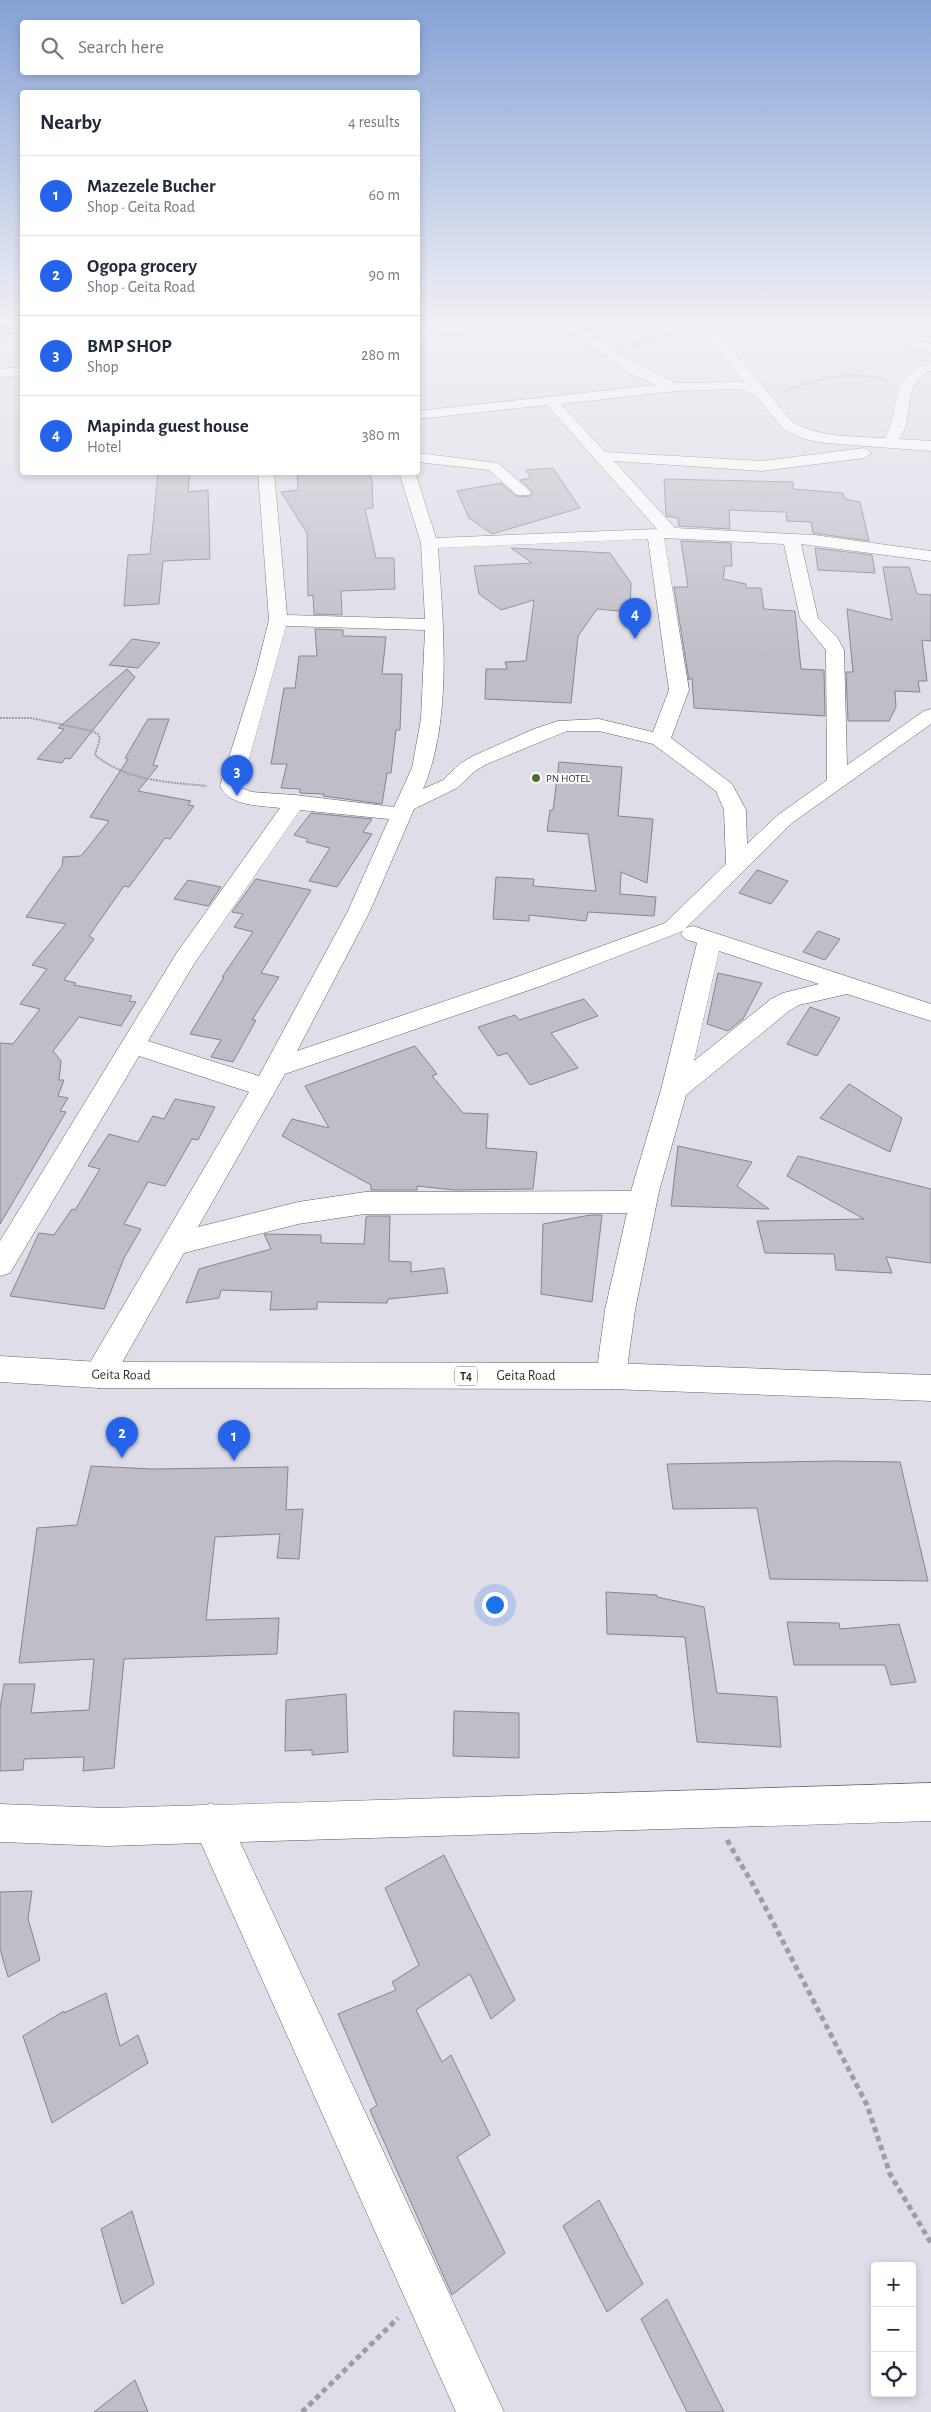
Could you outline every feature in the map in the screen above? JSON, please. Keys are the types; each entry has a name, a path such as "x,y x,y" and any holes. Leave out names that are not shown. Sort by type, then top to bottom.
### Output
{"main road":[{"path":"580,434 662,533 679,690 660,740"},
{"path":"804,434 825,439 931,446"},
{"path":"889,444 895,434"},
{"path":"825,439 857,454"},
{"path":"600,456 762,466 913,445"},
{"path":"420,458 493,466 523,492"},
{"path":"266,475 278,620 265,672 230,786 234,792 248,798 405,810 450,784 480,760 565,725 599,726 637,733 660,740 725,788 735,810 737,864"},
{"path":"99,1375 270,1077 358,913 422,768 431,719 434,625 429,544 407,475"},
{"path":"429,544 662,533 855,545 931,556"},
{"path":"790,540 808,618 833,644 835,650 837,781"},
{"path":"278,620 434,625"},
{"path":"132,1045 270,1077 673,928 785,819 931,715"},
{"path":"0,1265 184,960 294,802"},
{"path":"673,928 922,1010 931,988"},
{"path":"611,1376 620,1310 642,1202 674,1090 710,939"},
{"path":"674,1090 780,1005 792,999 849,985"},
{"path":"173,1244 298,1212 365,1203 642,1202"},
{"name":"Geita Road","path":"0,1369 99,1375 611,1376 931,1388"},
{"path":"0,1822 107,1827 211,1822 931,1802"},
{"path":"211,1822 480,2412"}],"path":[{"path":"0,718 31,718 92,731 98,734 100,738 95,755 100,761 126,774 168,782 232,789"},
{"path":"710,1809 760,1895 862,2096 890,2174 931,2243"},
{"path":"302,2412 425,2292"}],"building":[{"path":"553,468 580,508 492,534 469,518 457,491 501,483 516,496 529,497 533,492 520,480 531,478 526,470"},
{"path":"158,475 190,475 188,492 208,490 210,559 163,561 159,604 124,606 128,555 150,554"},
{"path":"297,475 370,475 373,508 365,509 376,558 394,558 395,589 341,591 342,615 314,614 313,595 308,596 307,533 281,492 298,490"},
{"path":"664,479 793,482 793,489 843,493 845,499 860,502 869,541 813,533 811,522 787,521 786,512 729,510 730,529 679,526 678,518 666,516"},
{"path":"681,541 731,543 732,566 725,566 723,579 746,584 746,588 761,588 764,609 795,611 801,669 824,670 825,716 694,708 692,678 689,680 674,587 688,587"},
{"path":"511,548 610,553 631,583 630,612 597,609 578,636 571,703 485,699 486,669 507,669 505,662 526,661 534,600 501,610 479,594 474,566 532,563"},
{"path":"815,548 872,555 875,573 818,570"},
{"path":"883,567 909,567 917,594 931,595 931,641 922,640 927,681 918,681 920,692 895,691 896,707 889,721 848,721 846,672 853,672 847,609 892,620"},
{"path":"315,629 343,630 343,636 386,637 382,674 402,674 400,730 396,730 391,773 387,773 382,804 323,796 324,794 300,793 300,789 281,788 287,764 271,764 284,688 295,688 299,656 317,656"},
{"path":"132,639 160,643 138,668 109,665"},
{"path":"127,669 135,677 70,759 65,758 62,763 37,759 64,729 58,728"},
{"path":"148,719 169,719 153,765 158,766 138,791 191,801 188,805 194,806 170,839 165,838 129,887 124,886 89,936 94,939 64,980 76,983 74,985 132,996 129,1001 136,1002 121,1026 79,1017 53,1051 61,1061 59,1080 64,1080 58,1096 68,1098 60,1111 66,1112 0,1224 0,1043 13,1044 40,1009 20,1004 47,969 32,965 66,924 26,917 62,866 63,857 81,856 109,821 90,817 128,759 125,758"},
{"path":"559,762 622,767 618,816 653,819 647,883 621,872 620,894 656,897 654,916 588,912 586,921 529,915 529,921 493,919 496,877 534,879 533,886 596,891 588,834 547,831 550,810 553,810"},
{"path":"311,813 372,819 363,832 372,834 337,887 309,881 330,848 306,842 308,839 294,835"},
{"path":"757,870 788,881 771,904 739,893"},
{"path":"256,879 311,890 261,973 279,977 252,1020 256,1020 233,1062 211,1057 221,1040 190,1034 224,977 222,977 253,932 234,927 243,914 232,912"},
{"path":"188,880 221,887 208,906 174,899"},
{"path":"818,931 840,939 825,960 803,952"},
{"path":"718,973 762,983 743,1019 728,1031 707,1024"},
{"path":"584,999 598,1016 551,1033 578,1068 530,1085 507,1053 498,1056 478,1027 515,1015 519,1020"},
{"path":"810,1007 840,1018 817,1056 787,1044"},
{"path":"415,1046 437,1074 432,1076 463,1113 488,1114 486,1148 537,1152 533,1189 454,1190 417,1186 417,1190 371,1190 371,1185 282,1136 292,1119 329,1128 305,1086"},
{"path":"849,1084 902,1118 890,1152 820,1118"},
{"path":"175,1099 215,1107 198,1140 192,1139 165,1186 148,1182 124,1224 141,1229 124,1258 104,1309 10,1296 39,1233 54,1235 72,1209 75,1210 100,1169 88,1166 109,1134 138,1142 153,1116 164,1119"},
{"path":"678,1146 752,1162 737,1186 769,1209 671,1206"},
{"path":"798,1156 931,1189 931,1263 886,1257 892,1273 836,1270 834,1254 765,1253 757,1221 864,1219 787,1176"},
{"path":"590,1215 602,1215 592,1302 541,1294 543,1224"},
{"path":"390,1216 389,1261 411,1262 411,1272 444,1268 448,1293 388,1299 387,1303 317,1302 317,1309 270,1310 272,1292 221,1290 219,1298 186,1303 199,1269 271,1249 264,1234 321,1235 321,1243 364,1244 366,1217"},
{"path":"834,1461 900,1462 928,1581 770,1579 757,1508 673,1509 667,1464"},
{"path":"91,1466 152,1469 288,1467 286,1510 303,1509 299,1559 277,1558 280,1534 215,1537 206,1620 279,1618 277,1654 124,1659 114,1768 83,1771 84,1757 24,1759 23,1770 0,1771 0,1708 4,1684 35,1684 31,1713 89,1710 94,1659 19,1663 37,1528 77,1525"},
{"path":"606,1592 657,1595 657,1597 704,1607 717,1693 777,1697 781,1747 697,1742 685,1637 607,1634"},
{"path":"787,1622 839,1623 840,1629 899,1624 916,1682 891,1685 885,1665 794,1665"},
{"path":"346,1694 348,1752 312,1755 312,1750 285,1751 286,1700"},
{"path":"454,1711 519,1713 519,1758 453,1756"},
{"path":"444,1855 515,2000 491,2019 470,1974 416,2010 442,2062 451,2055 490,2135 457,2157 505,2253 452,2295 370,2110 377,2105 338,2014 396,1990 392,1982 419,1965 385,1888"},
{"path":"32,1891 28,1919 40,1960 8,1977 0,1949 0,1892"},
{"path":"106,1993 120,2046 138,2035 148,2063 52,2123 23,2036 64,2011 64,2013"},
{"path":"599,2200 643,2284 607,2312 563,2226"},
{"path":"132,2211 154,2284 122,2304 101,2229"},
{"path":"667,2299 724,2412 687,2412 641,2319"},
{"path":"135,2380 148,2412 94,2412"}],"place":[{"name":"Mapinda guest house","path":"635,639"},
{"name":"PN HOTEL","path":"536,778"},
{"name":"BMP SHOP","path":"237,796"},
{"name":"Ogopa grocery","path":"122,1458"},
{"name":"Mazezele Bucher","path":"234,1461"}]}
